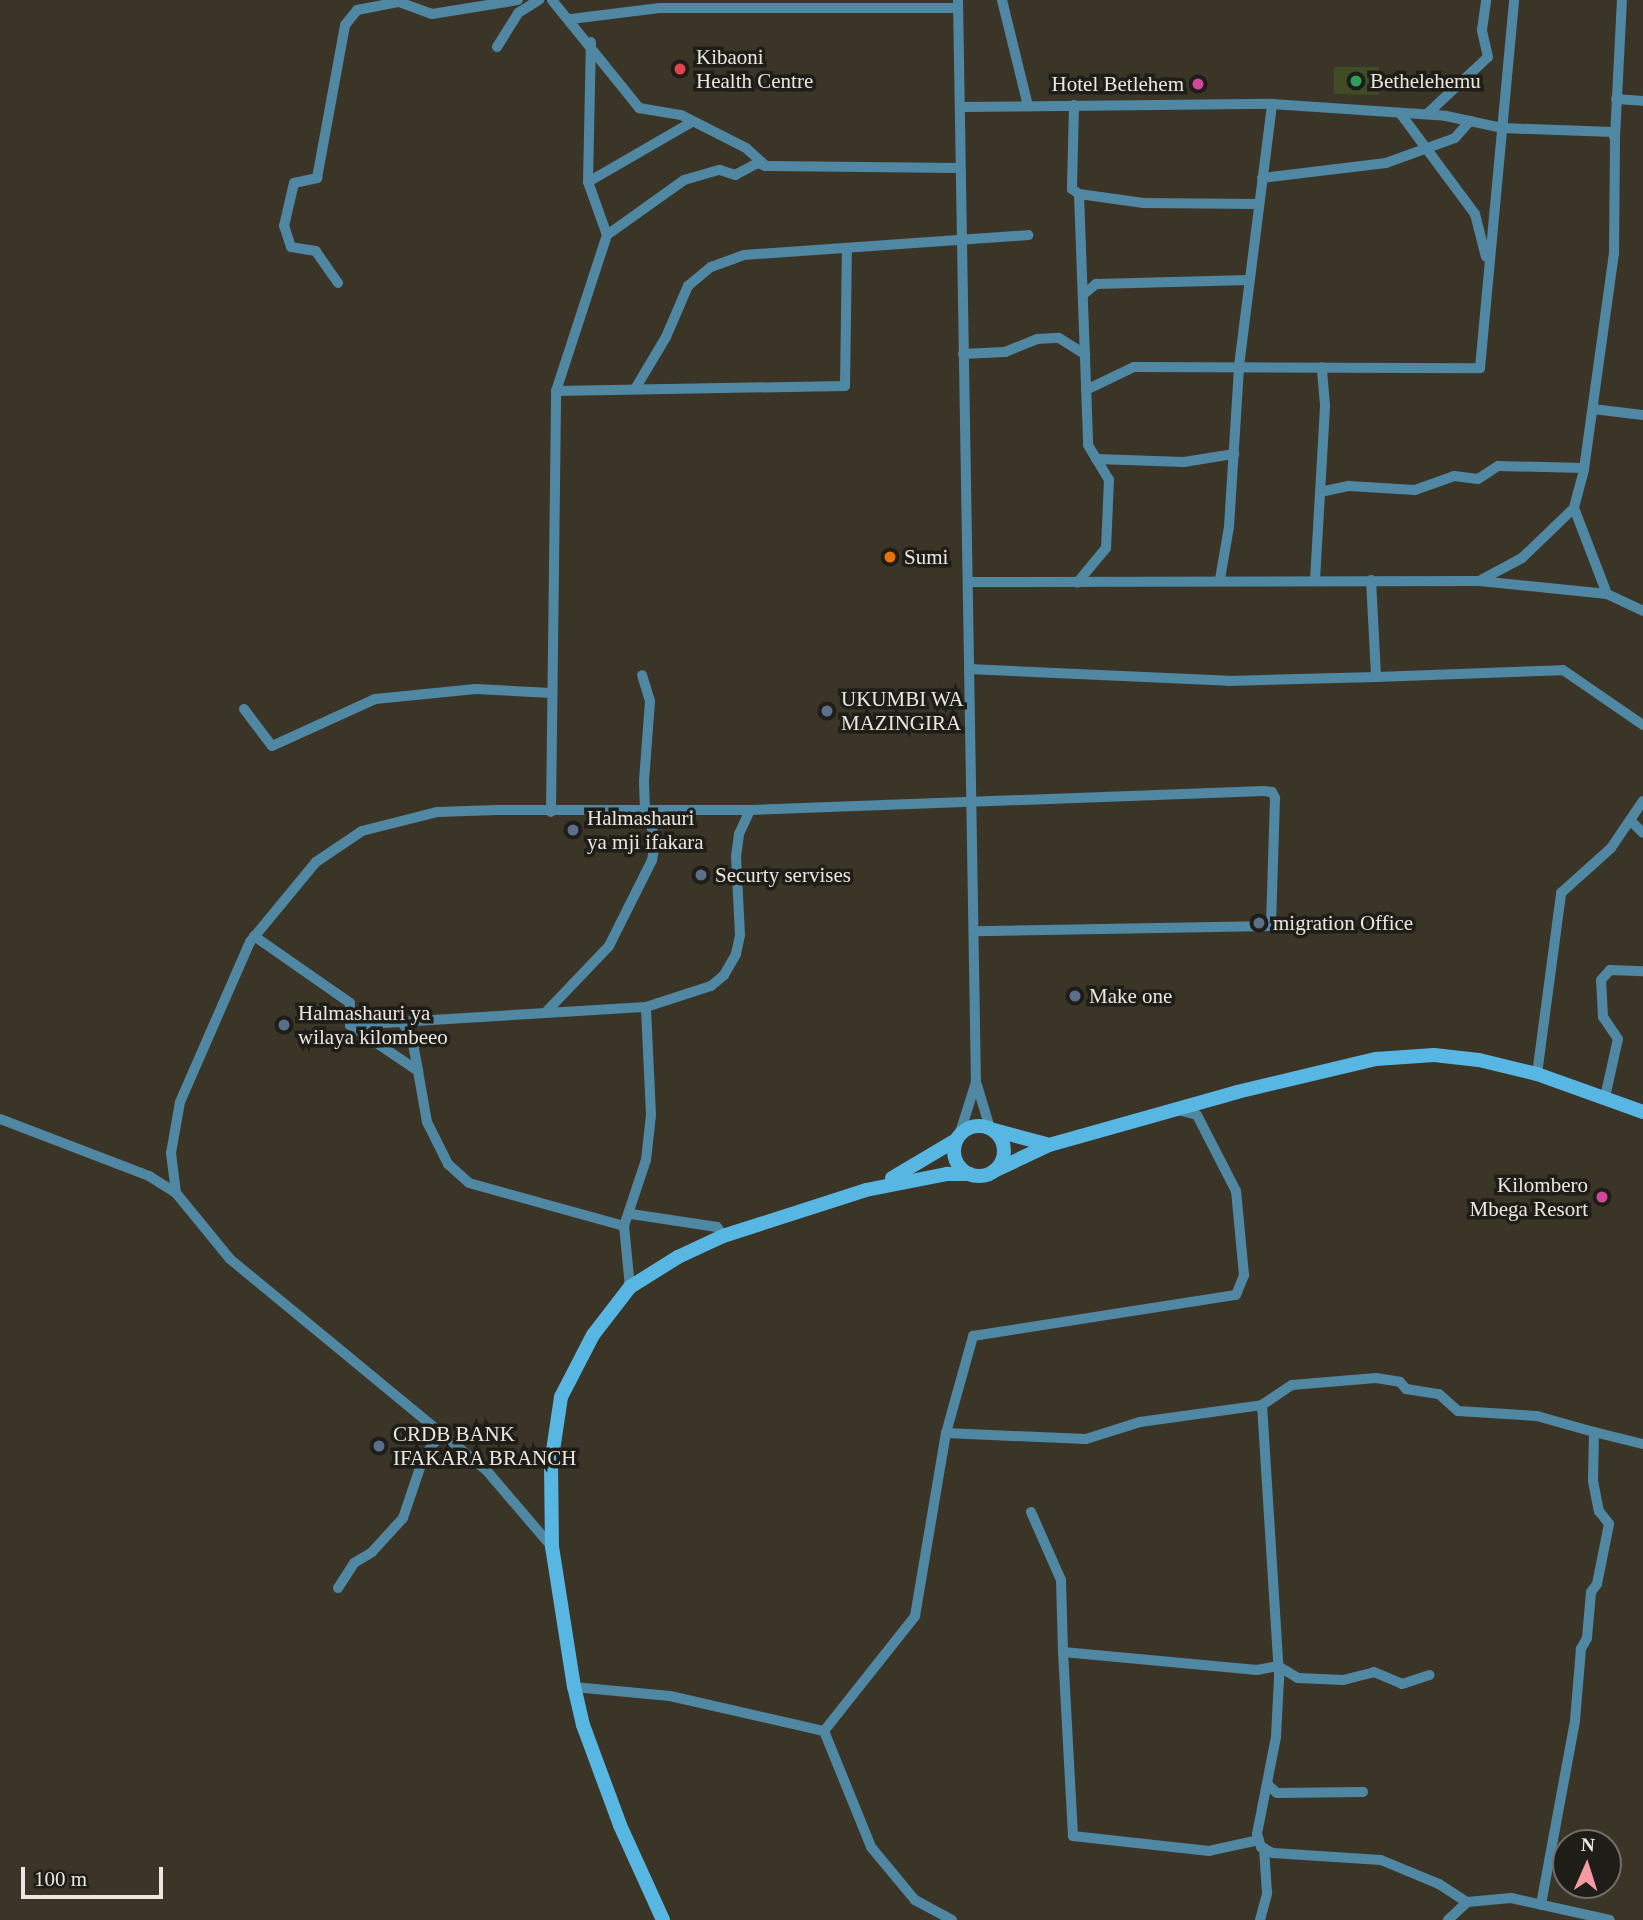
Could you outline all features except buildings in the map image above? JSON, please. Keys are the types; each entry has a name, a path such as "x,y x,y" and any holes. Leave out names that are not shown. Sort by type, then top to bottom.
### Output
{"main road":[{"path":"663,1920 620,1825 583,1725 574,1687 552,1547 551,1464 561,1397 587,1345 630,1287 723,1236 866,1190 947,1174 994,1171 1049,1145 1376,1059 1434,1055 1537,1073 1643,1112"},
{"path":"866,1190 915,1167 977,1126 1049,1145"},
{"path":"992,1129 1004,1148 994,1171"},
{"path":"957,1138 957,1163 970,1174"}],"street":[{"path":"338,283 316,251 292,247 284,226 294,183 317,178 345,25 357,10 399,1 432,14 518,0"},
{"path":"497,47 517,13 539,0"},
{"path":"552,0 591,42 639,108 692,122 746,148 766,166"},
{"path":"1002,0 1028,106"},
{"path":"1427,114 1488,57 1482,30 1486,0"},
{"path":"1086,390 1134,367 1480,368 1514,0"},
{"path":"1479,581 1522,558 1574,508 1584,468 1614,253 1616,99 1622,0"},
{"path":"572,19 659,4 958,4 976,1083 992,1129"},
{"path":"591,42 588,182 607,235"},
{"path":"1616,99 1643,101"},
{"path":"961,107 1272,104 1427,114 1502,128 1613,132 1615,140"},
{"path":"1220,579 1234,454 1239,366 1272,104"},
{"path":"1074,105 1072,189 1079,194 1143,204 1258,204"},
{"path":"1400,113 1423,148 1444,166 1445,176 1475,214 1482,253 1488,259"},
{"path":"1262,178 1386,163 1455,138 1470,121"},
{"path":"588,182 692,122"},
{"path":"551,812 556,391 607,235 684,180 720,170 735,174 758,163 766,166 960,168"},
{"path":"1079,194 1088,444 1107,476"},
{"path":"635,389 666,337 688,286 711,267 744,254 1028,236"},
{"path":"556,391 845,386 847,248"},
{"path":"1084,294 1096,284 1249,280"},
{"path":"962,354 1005,352 1037,339 1059,338 1085,354"},
{"path":"1315,580 1320,492 1322,367"},
{"path":"1593,410 1643,415"},
{"path":"1096,460 1184,462 1234,454"},
{"path":"1077,583 1106,548 1107,476 1115,462"},
{"path":"1320,492 1349,486 1415,490 1454,476 1478,479 1498,466 1584,468"},
{"path":"1574,508 1608,594"},
{"path":"968,582 1077,583 1220,579 1479,581 1608,594 1641,609"},
{"path":"1371,580 1376,677"},
{"path":"969,669 1229,681 1563,670 1643,725"},
{"path":"546,1012 608,946 621,915 641,886 656,840 645,810 650,701 642,675"},
{"path":"244,709 272,747 375,699 476,689 551,693"},
{"path":"176,1193 171,1153 180,1102 254,936 316,862 362,831 437,812 750,810 1264,791 1272,792 1275,798 1271,926 974,931"},
{"path":"1537,1073 1561,893 1611,848 1643,801"},
{"path":"350,1025 399,1018 646,1007 711,986 724,975 736,954 740,935 736,856 739,834 750,810"},
{"path":"1630,820 1643,833"},
{"path":"254,936 350,1003 350,1025"},
{"path":"1605,1097 1618,1039 1603,1017 1601,980 1610,971 1643,971"},
{"path":"630,1287 624,1226 631,1214 649,1144 646,1007"},
{"path":"399,1018 411,1034 427,1122 448,1164 469,1183 624,1226"},
{"path":"350,1025 418,1071"},
{"path":"957,1138 976,1083"},
{"path":"824,1731 915,1616 946,1433 973,1336 1236,1295 1244,1275 1236,1191 1196,1115 1177,1110"},
{"path":"0,1119 149,1176 176,1193 230,1259 486,1471 552,1547"},
{"path":"631,1214 717,1227 723,1236"},
{"path":"946,1433 1086,1439 1140,1422 1262,1405 1292,1385 1376,1378 1400,1382 1406,1389 1439,1394 1458,1411 1503,1417 1537,1416 1643,1444"},
{"path":"1260,1920 1267,1893 1261,1844 1276,1737 1278,1666 1262,1405"},
{"path":"1541,1905 1575,1721 1581,1649 1587,1638 1591,1592 1597,1584 1609,1524 1599,1511 1593,1481 1594,1432"},
{"path":"338,1588 354,1563 372,1552 403,1518 424,1456 442,1433"},
{"path":"1031,1512 1061,1580 1073,1836 1209,1851 1261,1844 1273,1853 1381,1860 1439,1884 1467,1902 1511,1898 1610,1920"},
{"path":"1063,1652 1257,1670 1278,1666 1298,1678 1343,1680 1374,1672 1402,1684 1430,1675"},
{"path":"574,1687 670,1696 824,1731"},
{"path":"824,1731 871,1847 915,1900 952,1920"},
{"path":"1268,1784 1277,1793 1363,1792"},
{"path":"1448,1920 1467,1902"}],"green space":[{"name":"Bethelehemu","path":"1334,67 1379,67 1379,95 1334,94"}],"place":[{"name":"Kibaoni Health Centre","path":"680,69"},
{"name":"Bethelehemu","path":"1356,81"},
{"name":"Hotel Betlehem","path":"1198,84"},
{"name":"Sumi","path":"890,557"},
{"name":"UKUMBI WA MAZINGIRA","path":"827,711"},
{"name":"Halmashauri ya mji ifakara","path":"573,830"},
{"name":"Securty servises","path":"701,875"},
{"name":"migration Office","path":"1259,923"},
{"name":"Make one","path":"1075,996"},
{"name":"Halmashauri ya wilaya kilombeeo","path":"284,1025"},
{"name":"Kilombero Mbega Resort","path":"1602,1197"},
{"name":"CRDB BANK IFAKARA BRANCH","path":"379,1446"}]}
